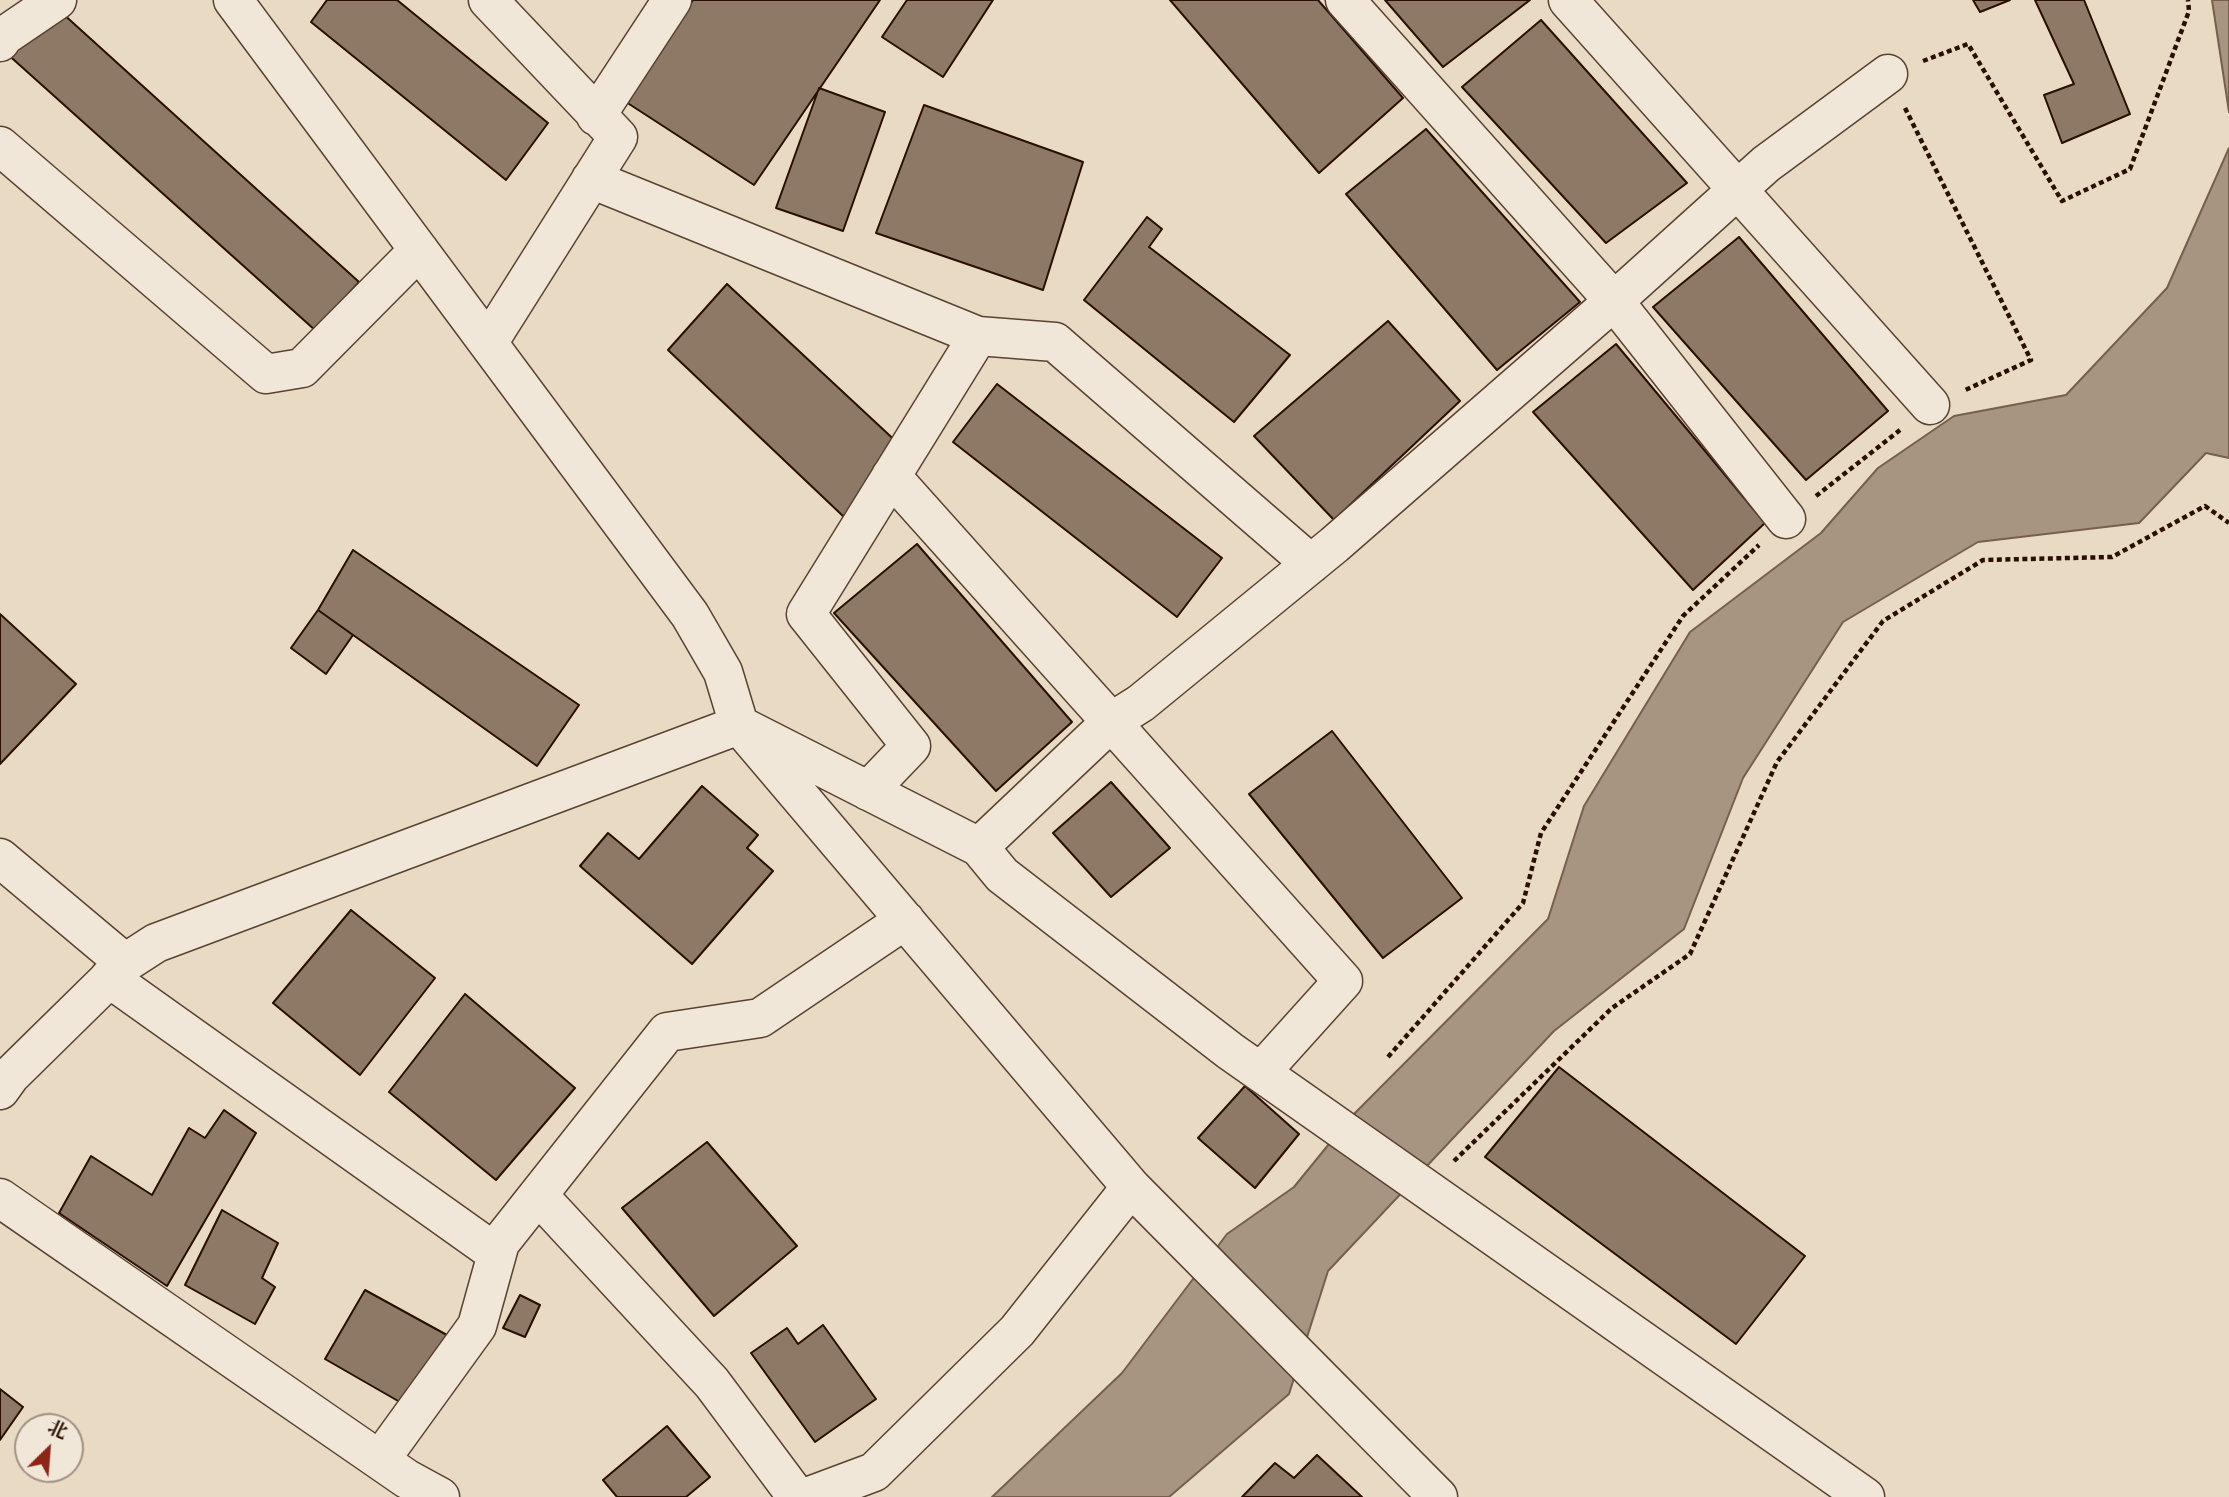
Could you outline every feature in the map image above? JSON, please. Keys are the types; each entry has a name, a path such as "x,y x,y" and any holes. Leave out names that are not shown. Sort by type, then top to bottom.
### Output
{"street":[{"path":"0,42 4,36 57,0"},
{"path":"233,0 690,615 723,672 739,725 1139,1196 1438,1497"},
{"path":"488,0 618,137 488,343"},
{"path":"596,116 672,0"},
{"path":"1345,0 1614,301 1786,519"},
{"path":"1568,0 1930,405"},
{"path":"979,847 1111,722 1141,703 1311,564 1614,301 1766,164 1888,74"},
{"path":"0,146 266,374 302,368 419,250"},
{"path":"592,179 978,336 1055,342 1311,564"},
{"path":"868,791 911,746 806,614 978,336"},
{"path":"891,476 1343,981 1261,1072"},
{"path":"0,1090 10,1076 117,971 156,943 739,725 979,847 1002,875 1261,1072 1865,1497"},
{"path":"0,858 117,971 496,1254"},
{"path":"380,1460 477,1326 500,1243 667,1032 760,1018 905,919"},
{"path":"538,1195 712,1383 797,1497"},
{"path":"807,1497 874,1472 1017,1331 1139,1196"},
{"path":"0,1198 407,1479 440,1497"}],"path":[{"path":"1388,1057 1523,902 1541,833 1683,617 1786,519 1930,405 2031,360 1888,74 1968,44 2062,201 2130,169 2189,11 2188,0"},
{"path":"1426,1188 1612,1008 1690,954 1777,762 1883,621 1983,560 2112,557 2205,506 2229,523"}],"shaded area":[{"path":"2212,0 2229,0 2229,112"},
{"path":"2229,148 2229,458 2206,453 2139,523 1978,542 1843,622 1743,778 1684,929 1554,1031 1328,1271 1289,1394 1169,1497 992,1497 1122,1373 1227,1234 1294,1187 1351,1117 1548,919 1584,806 1690,632 1821,533 1878,468 1954,416 2066,395 2167,288"}],"building":[{"path":"327,0 397,0 548,123 506,180 311,22"},
{"path":"693,0 880,0 754,185 626,102"},
{"path":"907,0 993,0 943,77 882,37"},
{"path":"1170,0 1318,0 1403,98 1319,173"},
{"path":"1385,0 1530,0 1443,67"},
{"path":"1973,0 2010,0 1980,12"},
{"path":"2035,0 2084,0 2130,114 2062,143 2044,95 2074,84"},
{"path":"50,2 359,282 316,331 4,51"},
{"path":"1541,20 1687,183 1606,243 1462,87"},
{"path":"819,88 885,112 843,231 776,208"},
{"path":"924,105 1083,162 1043,290 876,233"},
{"path":"1426,129 1580,302 1497,370 1346,194"},
{"path":"1147,217 1162,229 1149,247 1290,355 1234,422 1084,300"},
{"path":"1739,237 1888,411 1806,480 1653,307"},
{"path":"727,284 902,447 844,517 668,350"},
{"path":"1388,321 1460,401 1334,520 1254,436"},
{"path":"1616,344 1765,523 1693,590 1533,412"},
{"path":"997,384 1222,558 1177,617 953,442"},
{"path":"917,544 1072,722 996,791 834,613"},
{"path":"353,550 579,705 537,766 318,610"},
{"path":"318,610 353,635 326,674 291,648"},
{"path":"0,614 76,684 0,764"},
{"path":"1332,731 1462,898 1383,958 1249,794"},
{"path":"1111,782 1170,848 1111,897 1053,833"},
{"path":"702,786 758,835 747,848 773,871 692,964 580,866 608,833 639,859"},
{"path":"351,910 435,978 360,1075 273,1003"},
{"path":"465,994 575,1088 496,1180 389,1092"},
{"path":"1559,1067 1805,1256 1736,1344 1485,1157"},
{"path":"1245,1086 1299,1134 1255,1188 1198,1138"},
{"path":"224,1110 256,1133 167,1286 59,1213 91,1156 152,1195 189,1128 205,1138"},
{"path":"707,1142 797,1246 714,1316 622,1208"},
{"path":"222,1210 278,1243 262,1278 275,1287 255,1324 185,1285"},
{"path":"365,1290 456,1340 419,1413 325,1359"},
{"path":"520,1295 540,1305 525,1337 503,1328"},
{"path":"823,1325 876,1399 815,1442 751,1353 787,1328 798,1344"},
{"path":"0,1389 23,1407 19,1413 14,1413 14,1420 0,1440"},
{"path":"667,1426 710,1477 686,1497 617,1497 603,1480"},
{"path":"1317,1455 1362,1497 1242,1497 1275,1463 1294,1478"}]}
